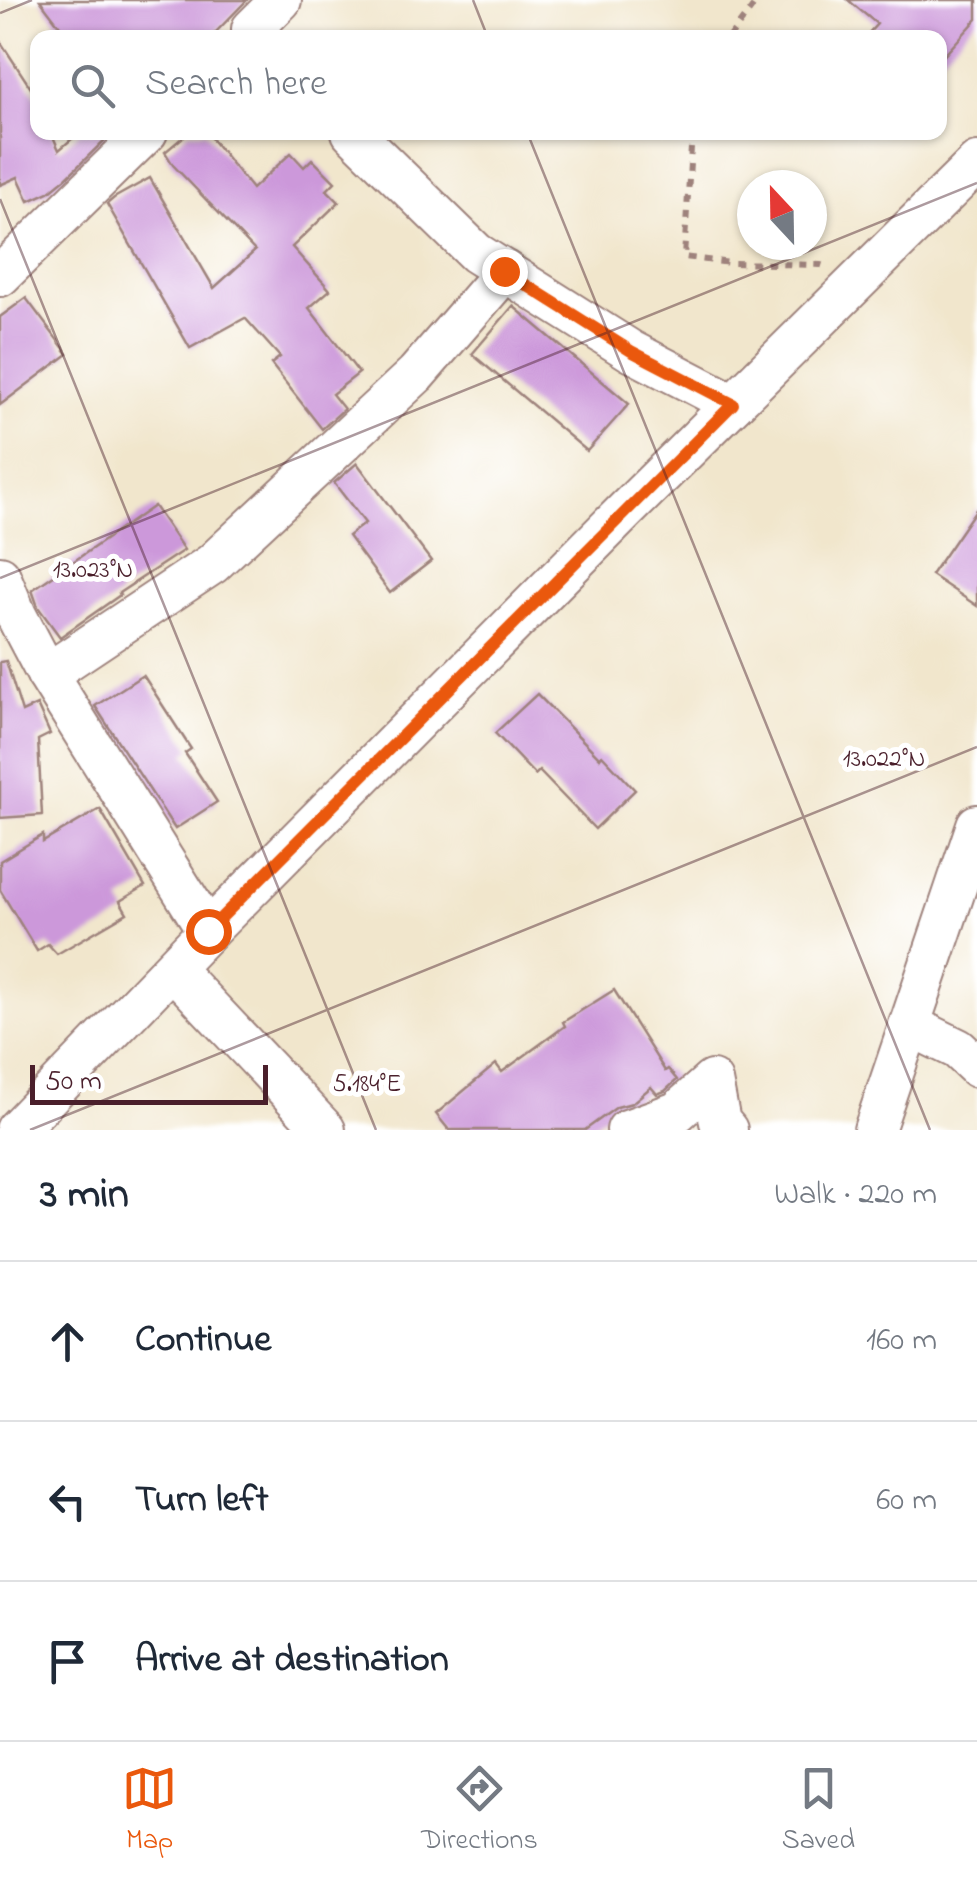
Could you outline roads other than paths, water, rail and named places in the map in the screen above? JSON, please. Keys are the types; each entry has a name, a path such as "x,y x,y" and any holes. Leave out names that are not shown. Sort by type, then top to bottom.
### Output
{"street":[{"path":"256,30 282,0"},
{"path":"0,276 139,140"},
{"path":"360,140 476,253 631,351 733,404"},
{"path":"16,1130 208,931 977,163"},
{"path":"47,674 212,564 416,374 504,271"},
{"path":"0,576 47,674 208,931"},
{"path":"874,1130 977,825"},
{"path":"173,969 325,1130"},
{"path":"909,1025 958,1049 977,1067"},
{"path":"627,1130 677,1112 712,1081 720,1122 728,1130"}]}
